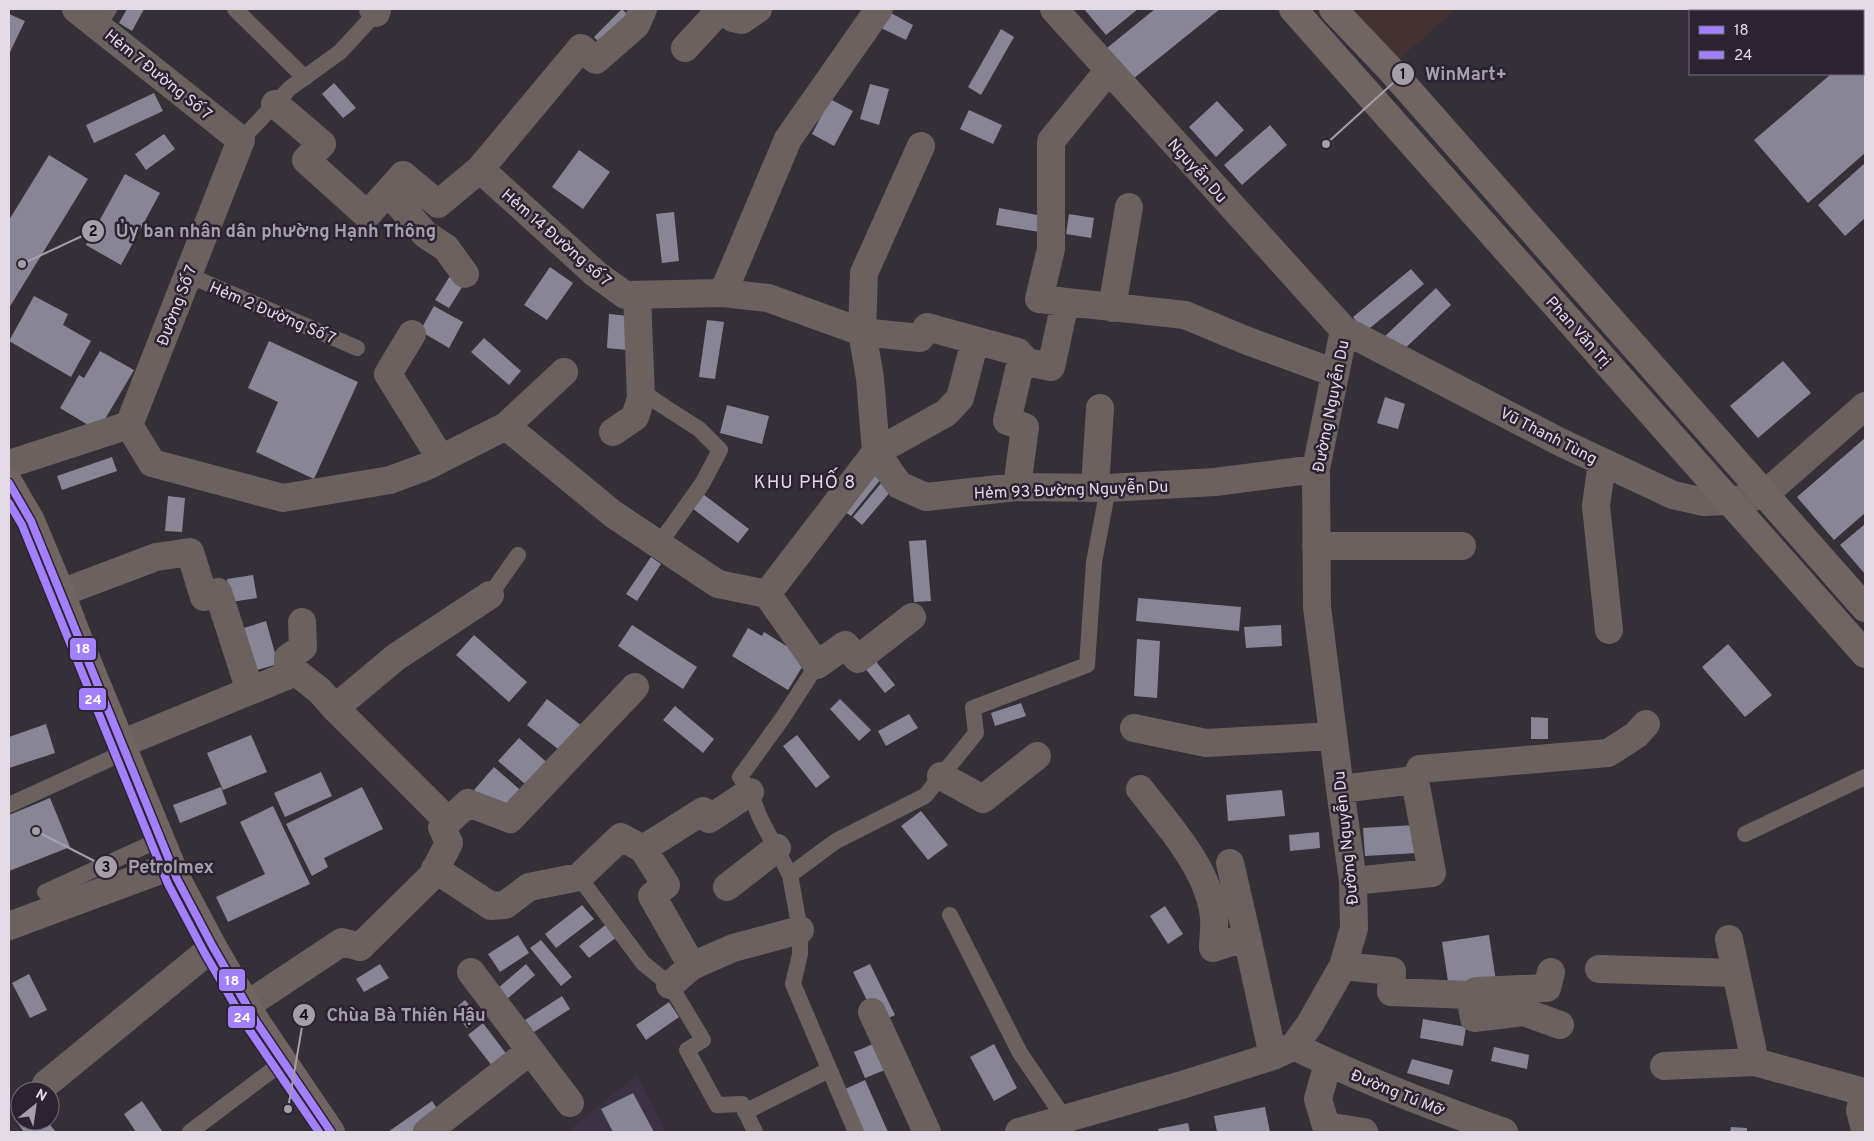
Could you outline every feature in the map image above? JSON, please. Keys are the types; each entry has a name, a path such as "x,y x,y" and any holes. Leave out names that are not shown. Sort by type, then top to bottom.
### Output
{"main road":[{"name":"Phan Văn Trị","path":"1333,9 1389,68 1764,495 1865,606"},
{"name":"Phan Văn Trị","path":"1300,11 1865,654"},
{"path":"9,479 32,521 83,651 172,866 213,948 257,1023 331,1132"}],"street":[{"name":"Hẻm 7 Đường Số 7","path":"76,9 104,17 241,140"},
{"path":"276,104 322,144 306,160 368,215 403,175 438,204 480,169 581,48 596,60 636,24 643,9"},
{"path":"685,48 722,9 733,18 742,20 758,9"},
{"path":"723,293 788,140 836,73 876,9"},
{"name":"Nguyễn Du","path":"1054,9 1344,330"},
{"path":"1108,71 1051,141 1052,301 1185,315 1245,340 1335,373"},
{"name":"Đường Số 7","path":"129,425 241,140"},
{"name":"Hẻm 93 Đường Nguyễn Du","path":"921,146 864,273 862,332 870,378 876,452 898,485 926,497 1017,487 1101,488 1215,482 1316,468"},
{"name":"Hẻm 14 Đường số 7","path":"480,169 596,274 625,295 723,293 768,298 862,332 920,338 927,328 1018,352 1026,362 1051,367 1052,301"},
{"path":"388,192 425,234 446,248 465,274"},
{"path":"1112,308 1129,207"},
{"path":"612,432 635,417 641,398 638,295"},
{"name":"Vũ Thanh Tùng","path":"1344,330 1560,442 1673,495 1704,502 1729,501 1764,495"},
{"name":"Đường Nguyễn Du","path":"1283,1051 1310,1024 1342,966 1354,928 1354,881 1340,789 1317,607 1316,468 1344,330"},
{"path":"412,334 388,374 441,459"},
{"path":"767,594 876,452 946,413 960,398 975,341"},
{"path":"1017,487 1025,426 1007,421 1022,357"},
{"path":"9,479 129,425 152,463 284,498 390,480 441,459 506,426 564,372"},
{"path":"1764,495 1865,406"},
{"path":"1100,408 1101,488"},
{"path":"506,426 613,514 718,584 767,594 816,665 845,645 858,659 912,618"},
{"path":"1602,462 1596,506 1610,630"},
{"path":"1316,546 1462,546"},
{"path":"61,592 156,558 190,552 204,597 218,592 250,691"},
{"path":"335,708 396,657 490,595"},
{"path":"288,675 288,658 303,647 302,622"},
{"path":"123,748 296,672 320,690 335,708 448,821"},
{"path":"247,1005 342,942 360,947 432,876 449,843 442,827 448,821 468,803 510,819 635,687"},
{"path":"1354,881 1432,873 1415,780 1420,769 1608,753 1636,735 1646,724"},
{"path":"1134,728 1206,743 1333,736"},
{"path":"941,776 983,799 1036,756"},
{"path":"1340,789 1415,780"},
{"path":"1140,789 1183,844 1207,887 1214,916 1213,948 1247,937"},
{"path":"643,849 703,811 709,819 750,792"},
{"path":"435,869 491,906 505,905 529,887 579,877 621,837 643,849 666,884 652,896 692,966"},
{"path":"726,887 776,848"},
{"path":"1019,1132 1182,1085 1283,1051 1247,937 1230,863"},
{"path":"9,926 172,866"},
{"path":"670,985 692,966 733,948 800,930"},
{"path":"1729,939 1755,1062"},
{"path":"50,1081 213,948"},
{"path":"1342,966 1392,971 1391,992 1470,994 1476,991 1547,988 1551,972"},
{"path":"1599,969 1736,973"},
{"path":"471,972 570,1103"},
{"path":"1470,994 1474,1018 1524,1012 1560,1025"},
{"path":"872,1012 927,1132"},
{"path":"427,1132 530,1051"},
{"name":"Đường Tú Mỡ","path":"1283,1051 1328,1063 1494,1131"},
{"path":"1664,1066 1755,1062 1864,1092 1864,1101 1860,1110 1865,1130"},
{"path":"1328,1063 1318,1099 1326,1126 1364,1132"}],"lane":[{"path":"235,9 305,78"},
{"name":"Đường Số 7","path":"241,140 290,88 340,52 379,10"},
{"name":"Hẻm 2 Đường Số 7","path":"188,275 357,348"},
{"path":"640,389 699,429 720,450 702,484 659,544"},
{"path":"790,875 836,841 925,796 976,733 972,708 1087,665 1101,488"},
{"path":"490,595 518,555"},
{"path":"816,665 782,718 740,777 750,792 760,818 790,875 800,930 800,954 793,984 856,1132"},
{"path":"9,806 123,748"},
{"path":"1745,834 1865,777"},
{"path":"45,892 161,839"},
{"path":"579,877 643,963 670,985 703,1040 687,1050 717,1105 742,1104 755,1132"},
{"path":"950,915 1020,1053 1064,1119"},
{"path":"190,1132 283,1062"},
{"path":"746,1112 829,1070"}],"shaded area":[{"path":"1340,9 1456,9 1389,68"},
{"path":"637,1075 666,1132 567,1132"}],"building":[{"path":"127,9 144,9 132,31 119,23"},
{"path":"622,9 635,22 607,50 594,37"},
{"path":"1084,9 1138,9 1106,35"},
{"path":"1155,9 1220,9 1128,83 1102,52"},
{"path":"889,12 913,25 906,40 881,28"},
{"path":"9,14 25,21 9,54"},
{"path":"1001,29 1014,37 981,95 968,87"},
{"path":"1864,45 1865,153 1808,203 1754,140 1830,75 1864,75"},
{"path":"334,83 356,108 343,118 322,94"},
{"path":"870,84 889,89 879,125 860,119"},
{"path":"154,93 163,111 94,143 86,125"},
{"path":"830,99 853,111 834,146 812,134"},
{"path":"1217,101 1244,130 1216,157 1189,127"},
{"path":"969,110 1002,125 993,144 960,129"},
{"path":"1270,125 1287,145 1242,185 1224,165"},
{"path":"164,134 175,149 146,170 135,154"},
{"path":"579,150 610,172 583,209 552,187"},
{"path":"49,155 88,179 9,308 9,220"},
{"path":"1865,163 1865,218 1845,236 1818,205"},
{"path":"125,174 160,193 121,265 86,245"},
{"path":"999,208 1043,216 1040,232 996,225"},
{"path":"674,212 679,261 662,263 656,214"},
{"path":"1069,214 1094,218 1091,238 1066,234"},
{"path":"550,267 573,283 547,320 524,305"},
{"path":"1411,269 1424,284 1365,332 1353,317"},
{"path":"450,276 464,284 449,308 435,300"},
{"path":"1436,288 1451,305 1399,354 1384,337"},
{"path":"34,296 68,314 63,325 91,341 71,377 9,341"},
{"path":"434,306 463,322 449,348 420,331"},
{"path":"609,314 629,316 627,350 607,348"},
{"path":"707,320 724,322 715,379 699,377"},
{"path":"484,338 521,371 509,385 471,352"},
{"path":"269,341 358,382 314,479 256,452 278,402 248,388"},
{"path":"100,351 134,370 98,431 60,408 79,375 84,378"},
{"path":"1783,361 1811,393 1758,438 1730,406"},
{"path":"1385,397 1405,404 1398,429 1377,423"},
{"path":"727,405 769,416 762,444 720,433"},
{"path":"1865,438 1865,513 1834,540 1797,497"},
{"path":"112,457 117,471 62,490 57,476"},
{"path":"870,472 880,480 851,516 841,509"},
{"path":"882,482 892,490 862,525 853,517"},
{"path":"699,491 749,529 738,543 688,505"},
{"path":"168,496 185,498 182,532 165,531"},
{"path":"1865,524 1865,574 1840,545"},
{"path":"926,540 931,601 914,602 909,541"},
{"path":"651,557 661,564 637,601 626,594"},
{"path":"253,575 257,598 230,602 227,579"},
{"path":"1138,598 1241,607 1239,631 1136,621"},
{"path":"266,621 278,664 257,670 244,628"},
{"path":"632,625 697,667 683,689 618,646"},
{"path":"1281,625 1282,646 1246,648 1244,627"},
{"path":"748,628 762,636 764,632 807,659 788,690 732,656"},
{"path":"474,635 527,682 509,702 456,655"},
{"path":"1137,639 1160,641 1157,698 1134,696"},
{"path":"1728,644 1772,695 1745,717 1702,667"},
{"path":"874,659 895,685 885,693 864,667"},
{"path":"547,699 582,726 562,752 527,725"},
{"path":"840,699 871,730 859,741 830,709"},
{"path":"1021,703 1026,716 995,726 991,713"},
{"path":"675,706 714,739 703,753 663,720"},
{"path":"909,714 918,728 886,746 878,731"},
{"path":"1531,717 1548,718 1548,739 1531,739"},
{"path":"46,724 55,753 9,768 9,737"},
{"path":"251,735 267,772 223,790 207,753"},
{"path":"797,735 830,777 816,788 783,746"},
{"path":"519,738 550,765 530,788 498,761"},
{"path":"494,767 525,794 504,817 474,790"},
{"path":"321,772 332,796 285,817 274,793"},
{"path":"221,787 227,804 180,823 173,805"},
{"path":"362,787 383,829 324,858 328,867 312,876 286,824"},
{"path":"1282,790 1285,816 1228,821 1226,795"},
{"path":"50,798 70,847 9,871 9,815"},
{"path":"273,806 310,884 228,922 216,897 265,874 240,822"},
{"path":"921,811 948,845 928,860 901,826"},
{"path":"1415,825 1417,853 1365,856 1363,828"},
{"path":"1319,832 1320,848 1290,851 1289,835"},
{"path":"582,905 594,919 556,948 545,934"},
{"path":"1165,906 1183,934 1168,944 1150,916"},
{"path":"608,923 618,936 589,958 579,946"},
{"path":"518,935 529,953 500,972 488,954"},
{"path":"1489,935 1496,981 1449,988 1442,942"},
{"path":"541,940 572,977 561,986 530,948"},
{"path":"380,964 389,978 364,992 356,979"},
{"path":"526,964 535,975 506,1000 497,989"},
{"path":"870,964 895,1015 878,1023 853,972"},
{"path":"29,974 47,1010 30,1018 12,983"},
{"path":"562,996 570,1009 534,1032 525,1020"},
{"path":"465,1000 480,1017 467,1028 452,1011"},
{"path":"669,1002 679,1017 646,1040 636,1025"},
{"path":"1423,1019 1466,1027 1463,1046 1420,1038"},
{"path":"483,1023 511,1060 496,1071 468,1035"},
{"path":"878,1042 890,1068 865,1078 854,1052"},
{"path":"994,1044 1017,1088 994,1101 970,1057"},
{"path":"1494,1047 1529,1055 1527,1069 1491,1061"},
{"path":"1412,1059 1453,1070 1449,1085 1407,1073"},
{"path":"865,1080 888,1132 863,1132 843,1090"},
{"path":"633,1093 654,1132 613,1132 601,1109"},
{"path":"142,1101 162,1131 136,1132 124,1114"},
{"path":"432,1101 443,1117 421,1132 388,1132"},
{"path":"1265,1107 1270,1132 1217,1132 1214,1116"},
{"path":"1188,1123 1190,1132 1159,1132 1158,1129"},
{"path":"1731,1127 1747,1128 1747,1132 1730,1132"},
{"path":"23,1131 56,1132 24,1132"}],"transit line":[{"name":"18","path":"9,483 31,521 177,879 213,947 257,1023 331,1132"},
{"name":"24","path":"9,503 22,525 168,884 204,952 248,1028 319,1132"}],"place":[{"name":"WinMart+","path":"1326,144"},
{"name":"Ủy ban nhân dân phường Hạnh Thông","path":"22,264"},
{"name":"Petrolmex","path":"36,831"},
{"name":"Chùa Bà Thiên Hậu","path":"288,1109"}],"district":[{"name":"KHU PHỐ 8","path":"805,482"}]}
